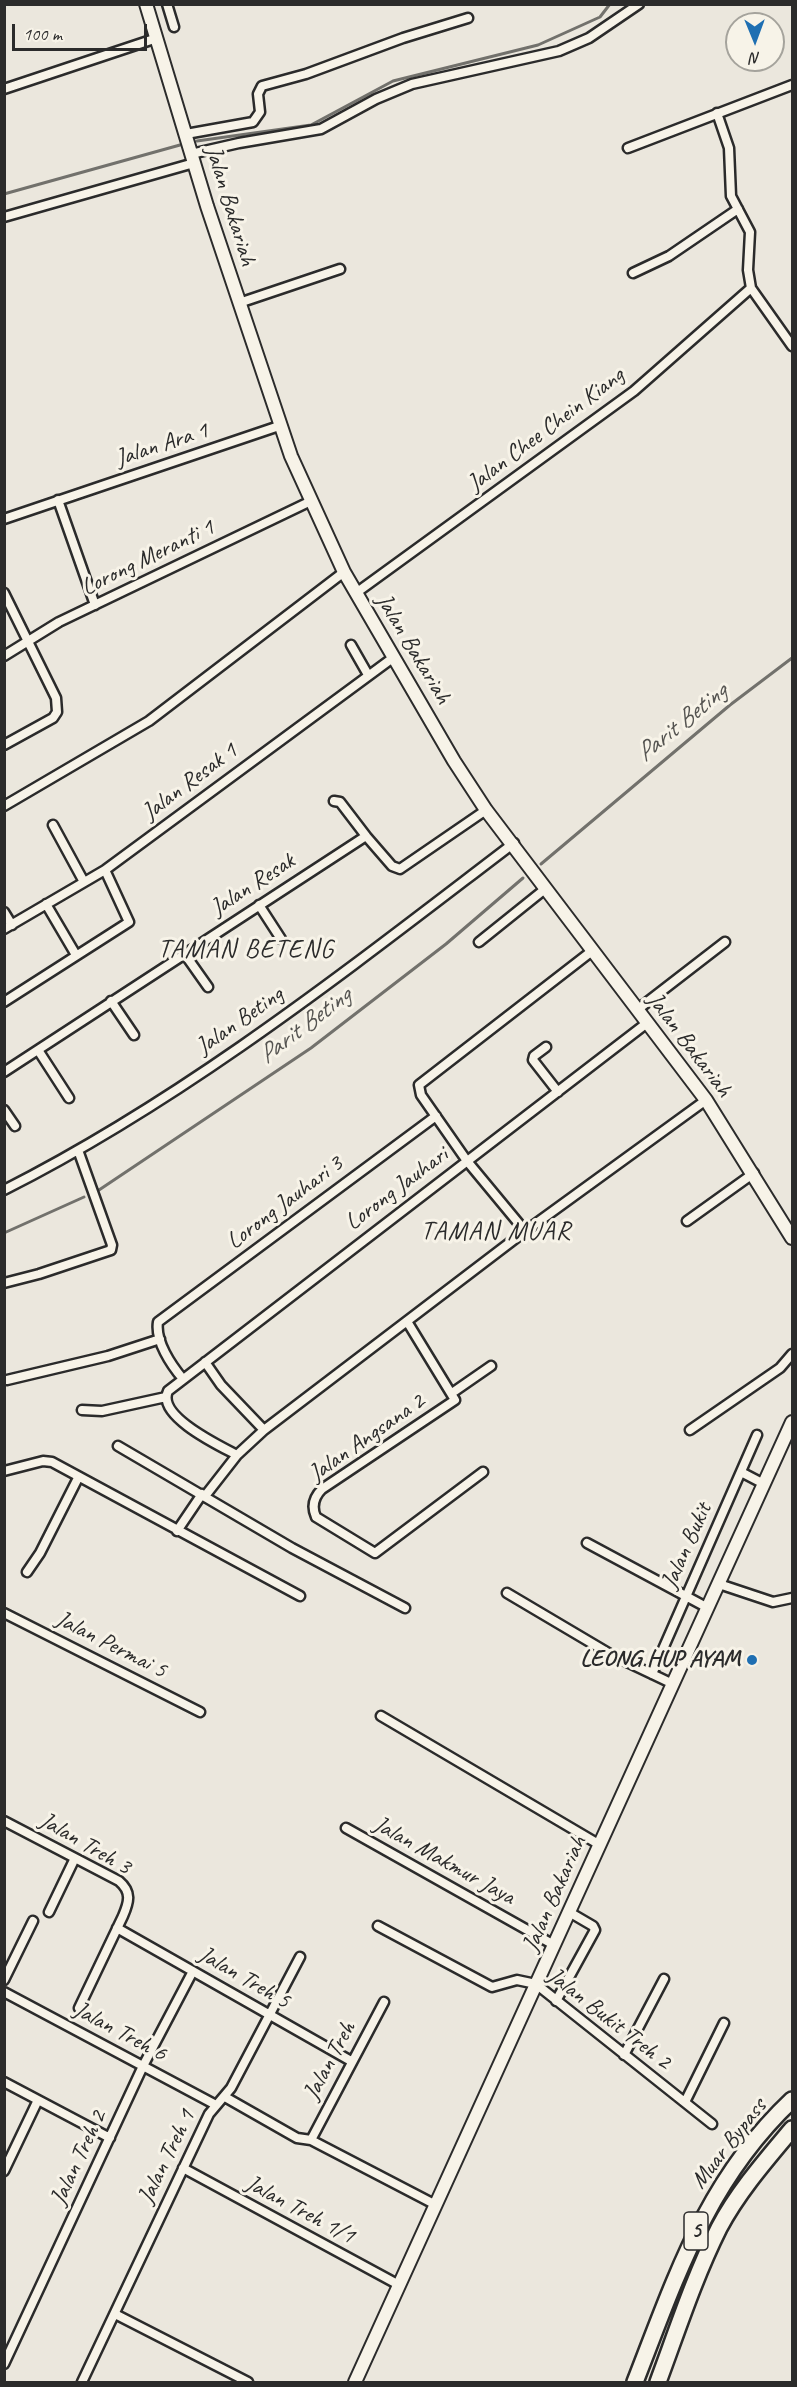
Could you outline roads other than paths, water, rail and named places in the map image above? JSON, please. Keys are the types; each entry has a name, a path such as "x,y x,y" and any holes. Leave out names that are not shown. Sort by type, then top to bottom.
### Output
{"highway":[{"name":"Muar Bypass","path":"635,2382 688,2246 710,2204 754,2141 792,2100"},
{"name":"Muar Bypass","path":"658,2382 698,2275 720,2227 748,2182 792,2129"}],"main road":[{"name":"Jalan Bakariah","path":"146,4 279,426 344,572 454,761 486,810 514,843 545,889 706,1100 754,1173 792,1238"},
{"name":"Jalan Bakariah","path":"355,2382 792,1422"}],"street":[{"path":"167,4 174,27"},
{"path":"4,217 239,143 321,129 376,99 412,84 559,51 589,38 639,4"},
{"path":"186,134 253,122 260,112 258,94 262,86 306,74 403,38 468,18"},
{"path":"4,89 156,38"},
{"path":"628,148 792,85"},
{"path":"717,113 729,148 730,189 747,223 751,238 748,270 751,288 792,346"},
{"path":"633,273 669,256 738,209"},
{"path":"239,303 340,269"},
{"name":"Jalan Chee Chein Kiang","path":"356,593 634,391 751,288"},
{"name":"Jalan Ara 1","path":"4,519 279,426"},
{"path":"58,500 95,605"},
{"name":"Lorong Meranti 1","path":"4,656 59,622 311,501"},
{"path":"4,806 149,721 344,572"},
{"path":"4,745 53,718 57,712 56,698 30,640 5,596"},
{"path":"351,645 367,673"},
{"name":"Jalan Resak 1","path":"8,927 105,870 367,673 394,657"},
{"path":"334,801 340,802 392,866 400,869 486,810"},
{"path":"53,825 84,882"},
{"name":"Jalan Resak","path":"4,1072 366,836"},
{"name":"Jalan Beting","path":"4,1190 127,1123 229,1053 514,843"},
{"path":"6,998 129,922 105,870"},
{"path":"479,942 545,889"},
{"path":"46,904 76,955"},
{"path":"259,905 281,939"},
{"path":"4,912 8,927"},
{"path":"637,1010 725,942"},
{"path":"525,1231 467,1161 418,1090 421,1082 592,951"},
{"path":"184,953 208,987"},
{"path":"111,1001 134,1035"},
{"name":"Lorong Jauhari","path":"166,1397 172,1388 183,1379 647,1023"},
{"path":"546,1047 534,1056 533,1060 558,1092"},
{"path":"38,1050 69,1098"},
{"path":"177,1531 237,1455 264,1430 408,1323 525,1231 706,1100"},
{"path":"4,1110 15,1126"},
{"name":"Lorong Jauhari 3","path":"160,1339 158,1322 436,1116"},
{"path":"4,1283 39,1275 111,1250 112,1245 78,1150"},
{"path":"687,1221 754,1173"},
{"path":"408,1323 454,1396 491,1366"},
{"path":"7,1380 108,1356 160,1339 171,1365 183,1379"},
{"path":"690,1430 780,1368 792,1354"},
{"path":"205,1362 221,1385 264,1430"},
{"name":"Jalan Angsana 2","path":"454,1396 317,1494 314,1506 316,1517 375,1552 483,1472"},
{"path":"82,1410 102,1410 166,1397 168,1405 188,1428 237,1455"},
{"name":"Jalan Bukit","path":"652,1674 758,1435"},
{"path":"118,1446 292,1548 405,1608"},
{"path":"4,1471 49,1461 300,1596"},
{"path":"741,1472 764,1484"},
{"path":"27,1572 40,1553 78,1478"},
{"path":"587,1543 708,1608"},
{"path":"719,1584 773,1602 792,1598"},
{"path":"507,1593 610,1654 673,1684"},
{"name":"Jalan Permai 5","path":"4,1613 200,1712"},
{"path":"381,1716 600,1845"},
{"name":"Jalan Treh 3","path":"4,1821 126,1887 129,1902 79,2008"},
{"name":"Jalan Makmur Jaya","path":"346,1828 554,1945"},
{"path":"49,1912 75,1858"},
{"path":"556,2001 595,1930 593,1926 570,1912"},
{"path":"4,1980 33,1921"},
{"name":"Jalan Bukit Treh 2","path":"378,1926 492,1987 518,1980 536,1984 712,2124"},
{"name":"Jalan Treh 5","path":"117,1928 351,2061"},
{"name":"Jalan Treh 1","path":"82,2382 208,2114 225,2097 300,1957"},
{"name":"Jalan Treh 2","path":"4,2364 144,2066 193,1971"},
{"path":"624,2055 664,1978"},
{"name":"Jalan Treh 6","path":"4,1992 216,2105"},
{"name":"Jalan Treh","path":"311,2140 384,2002"},
{"path":"685,2102 724,2023"},
{"path":"4,2082 110,2138"},
{"path":"225,2097 297,2138 311,2140 436,2205"},
{"path":"4,2171 38,2100"},
{"name":"Jalan Treh 1/1","path":"183,2168 399,2285"},
{"path":"115,2314 248,2382"}],"waterway":[{"path":"197,141 311,125 393,81 538,45 600,17 610,4"},
{"path":"4,194 180,145"},
{"name":"Parit Beting","path":"541,864 730,705 792,658"},
{"name":"Parit Beting","path":"99,1190 311,1048 446,944 523,878"},
{"name":"Parit Beting","path":"4,1233 84,1197"}],"place":[{"name":"LEONG HUP AYAM","path":"752,1660"}],"district":[{"name":"TAMAN BETENG","path":"246,950"},
{"name":"TAMAN MUAR","path":"496,1232"}]}
